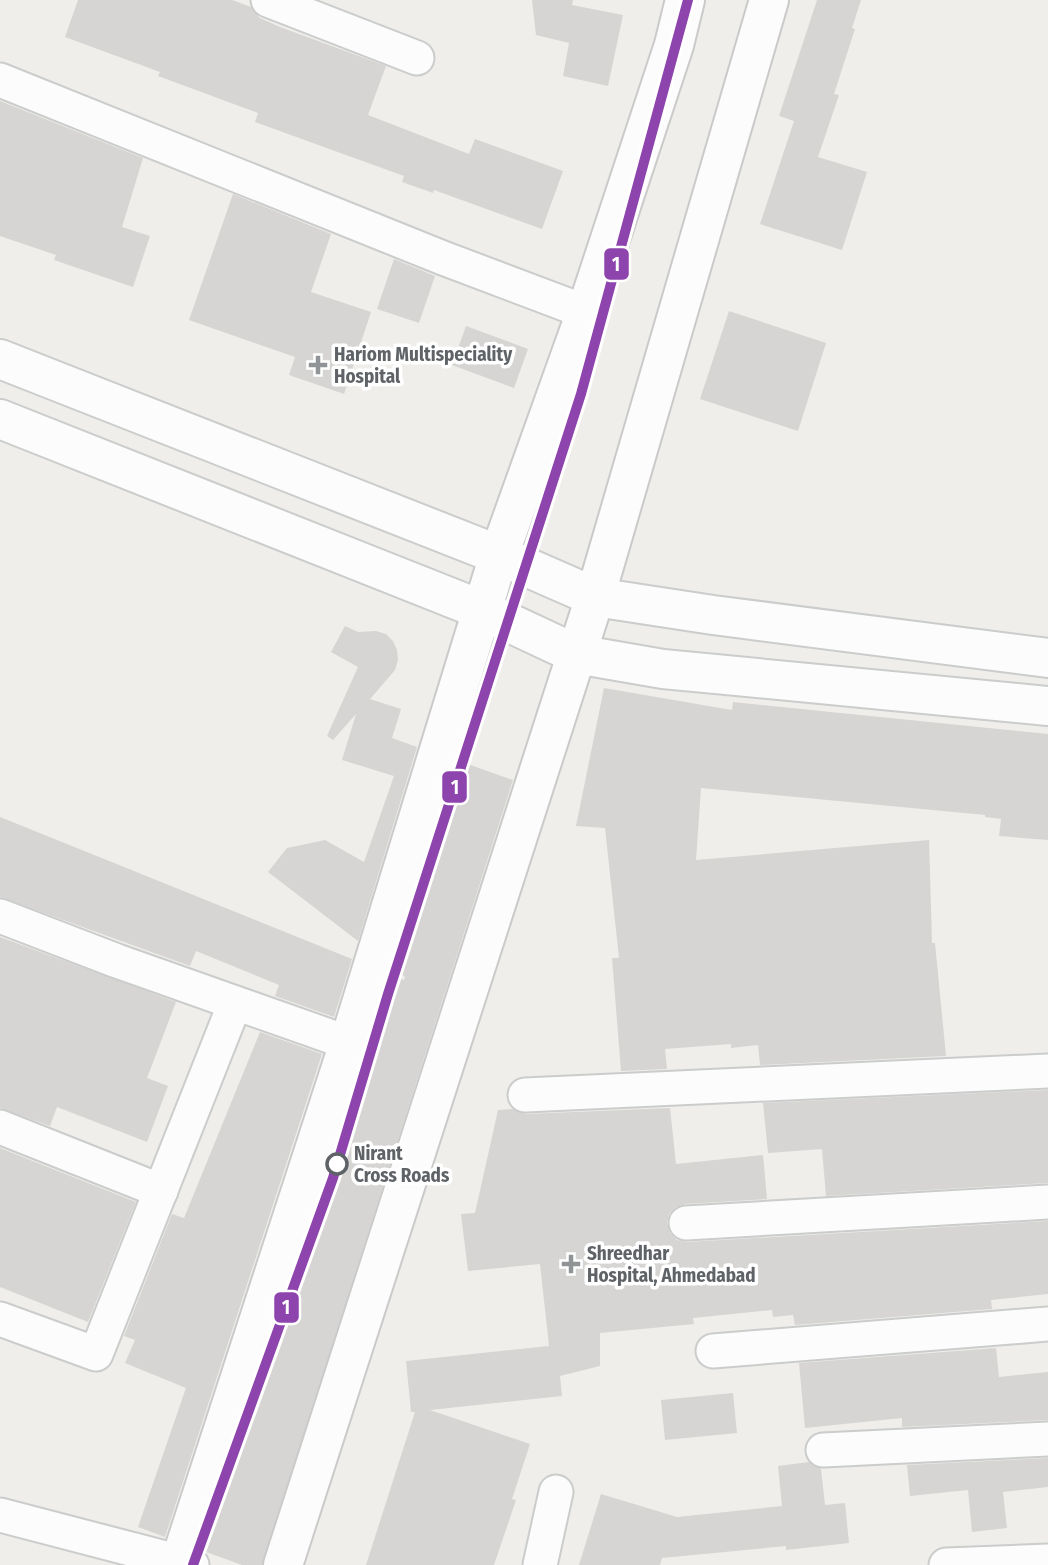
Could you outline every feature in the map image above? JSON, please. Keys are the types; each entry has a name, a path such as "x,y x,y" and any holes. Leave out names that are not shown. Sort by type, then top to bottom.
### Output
{"main road":[{"path":"184,1564 349,1043 499,555 586,312 674,45 685,0"},
{"path":"284,1565 595,597 769,0"},
{"path":"0,359 499,555 595,597 1048,658"},
{"path":"0,419 482,610 576,654 663,669 1048,706"}],"street":[{"path":"268,0 416,58"},
{"path":"0,80 456,263 586,312"},
{"path":"0,916 117,961 349,1043"},
{"path":"0,1319 96,1354 234,1003"},
{"path":"525,1095 1048,1071"},
{"path":"0,1127 160,1191"},
{"path":"687,1223 1048,1202"},
{"path":"713,1351 1048,1324"},
{"path":"822,1450 1048,1439"},
{"path":"540,1565 555,1492"},
{"path":"0,1515 184,1564"},
{"path":"946,1565 1048,1561"}],"building":[{"path":"78,0 232,0 251,7 260,18 280,27 386,66 368,115 469,154 475,139 563,171 542,229 434,190 433,193 402,182 404,176 255,122 258,113 158,76 160,72 65,37"},
{"path":"532,0 573,0 572,5 623,15 608,86 563,76 569,43 536,35"},
{"path":"817,0 861,0 852,28 855,29 834,94 839,95 818,157 867,172 842,250 760,224 794,121 779,116"},
{"path":"0,101 143,158 122,227 150,236 133,287 54,260 56,255 0,236"},
{"path":"233,194 331,234 311,292 371,312 344,394 289,375 295,357 189,320"},
{"path":"394,259 435,276 419,323 377,309"},
{"path":"729,311 826,343 798,431 700,399"},
{"path":"466,326 528,349 514,388 452,365"},
{"path":"345,626 358,632 376,631 386,634 393,641 398,660 395,670 370,699 401,709 392,738 417,747 358,941 268,872 287,848 325,840 364,862 394,776 342,760 356,714 333,740 327,736 358,667 331,652"},
{"path":"604,688 732,710 733,702 1048,734 1048,840 999,836 1001,819 985,815 701,788 696,860 929,840 932,943 935,943 946,1056 760,1065 758,1045 731,1048 731,1044 665,1049 667,1069 621,1071 612,958 619,958 605,828 576,826"},
{"path":"459,761 513,780 262,1565 242,1565 206,1552 393,975 404,980 405,977 395,969"},
{"path":"0,817 352,959 334,1017 275,996 279,985 196,951 190,966 0,897"},
{"path":"0,937 176,1002 147,1078 168,1086 147,1142 57,1107 50,1126 0,1108"},
{"path":"260,1032 322,1054 165,1537 138,1527 186,1388 125,1363 135,1340 124,1336 172,1214 184,1218"},
{"path":"1048,1090 1048,1183 826,1196 822,1149 768,1153 763,1103"},
{"path":"670,1108 676,1164 763,1155 767,1199 685,1204 676,1207 669,1214 667,1223 670,1233 677,1240 687,1242 1048,1221 1048,1294 991,1300 992,1309 795,1325 793,1315 773,1317 772,1310 693,1318 694,1324 600,1333 600,1366 560,1376 562,1396 430,1410 530,1444 512,1499 516,1500 494,1565 366,1565 415,1412 411,1412 406,1361 549,1346 540,1264 468,1271 461,1214 475,1213 498,1110 512,1109 526,1114"},
{"path":"0,1148 136,1202 88,1322 0,1287"},
{"path":"996,1348 999,1377 1048,1372 1048,1420 902,1427 902,1418 805,1428 799,1363"},
{"path":"733,1393 737,1433 665,1440 661,1400"},
{"path":"1048,1458 1048,1487 1003,1492 1007,1528 972,1532 968,1490 910,1496 907,1465"},
{"path":"809,1462 821,1469 825,1505 845,1503 849,1543 662,1558 660,1565 579,1565 601,1494 677,1517 782,1506 778,1466"}],"transit line":[{"name":"1","path":"193,1565 333,1178 388,994 581,394 688,0"}],"place":[{"name":"Hariom Multispeciality Hospital","path":"318,365"},
{"name":"Nirant Cross Roads","path":"337,1164"},
{"name":"Shreedhar Hospital, Ahmedabad","path":"571,1264"}]}
